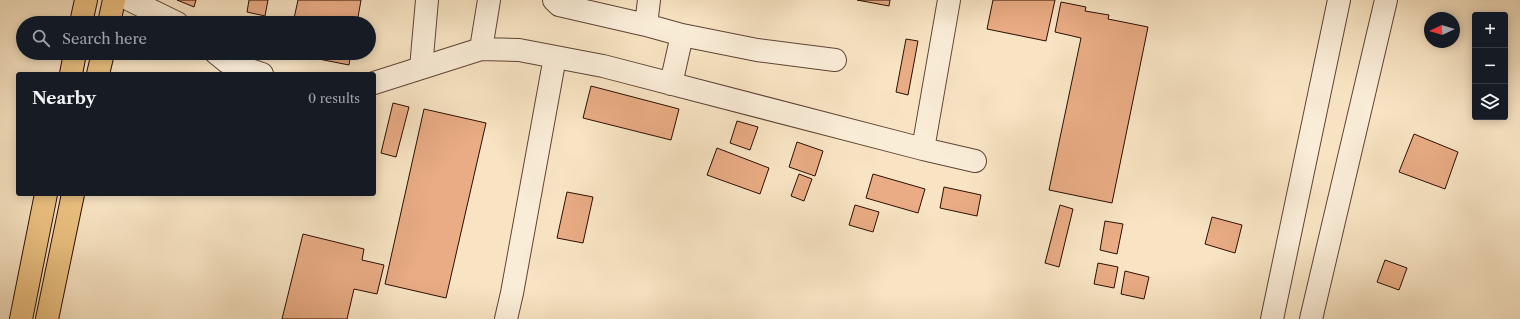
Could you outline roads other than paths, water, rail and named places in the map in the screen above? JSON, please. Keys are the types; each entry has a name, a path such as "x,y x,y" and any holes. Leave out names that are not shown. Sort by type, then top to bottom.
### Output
{"highway":[{"path":"83,16 86,0"},
{"path":"111,16 114,0"},
{"path":"71,72 74,60"},
{"path":"98,72 101,60"},
{"path":"20,319 46,196"},
{"path":"47,319 73,196"}],"street":[{"path":"130,0 163,16"},
{"path":"421,68 427,0"},
{"path":"481,49 489,0"},
{"path":"554,0 559,5 646,24 682,35 757,50 835,60"},
{"path":"646,24 649,0"},
{"path":"923,149 949,0"},
{"path":"1272,319 1339,0"},
{"path":"1311,319 1386,0"},
{"path":"671,84 682,35"},
{"path":"376,82 481,49 520,50 603,66 923,149 975,161"},
{"path":"506,319 512,294 555,57"},
{"path":"225,60 256,72"}]}
